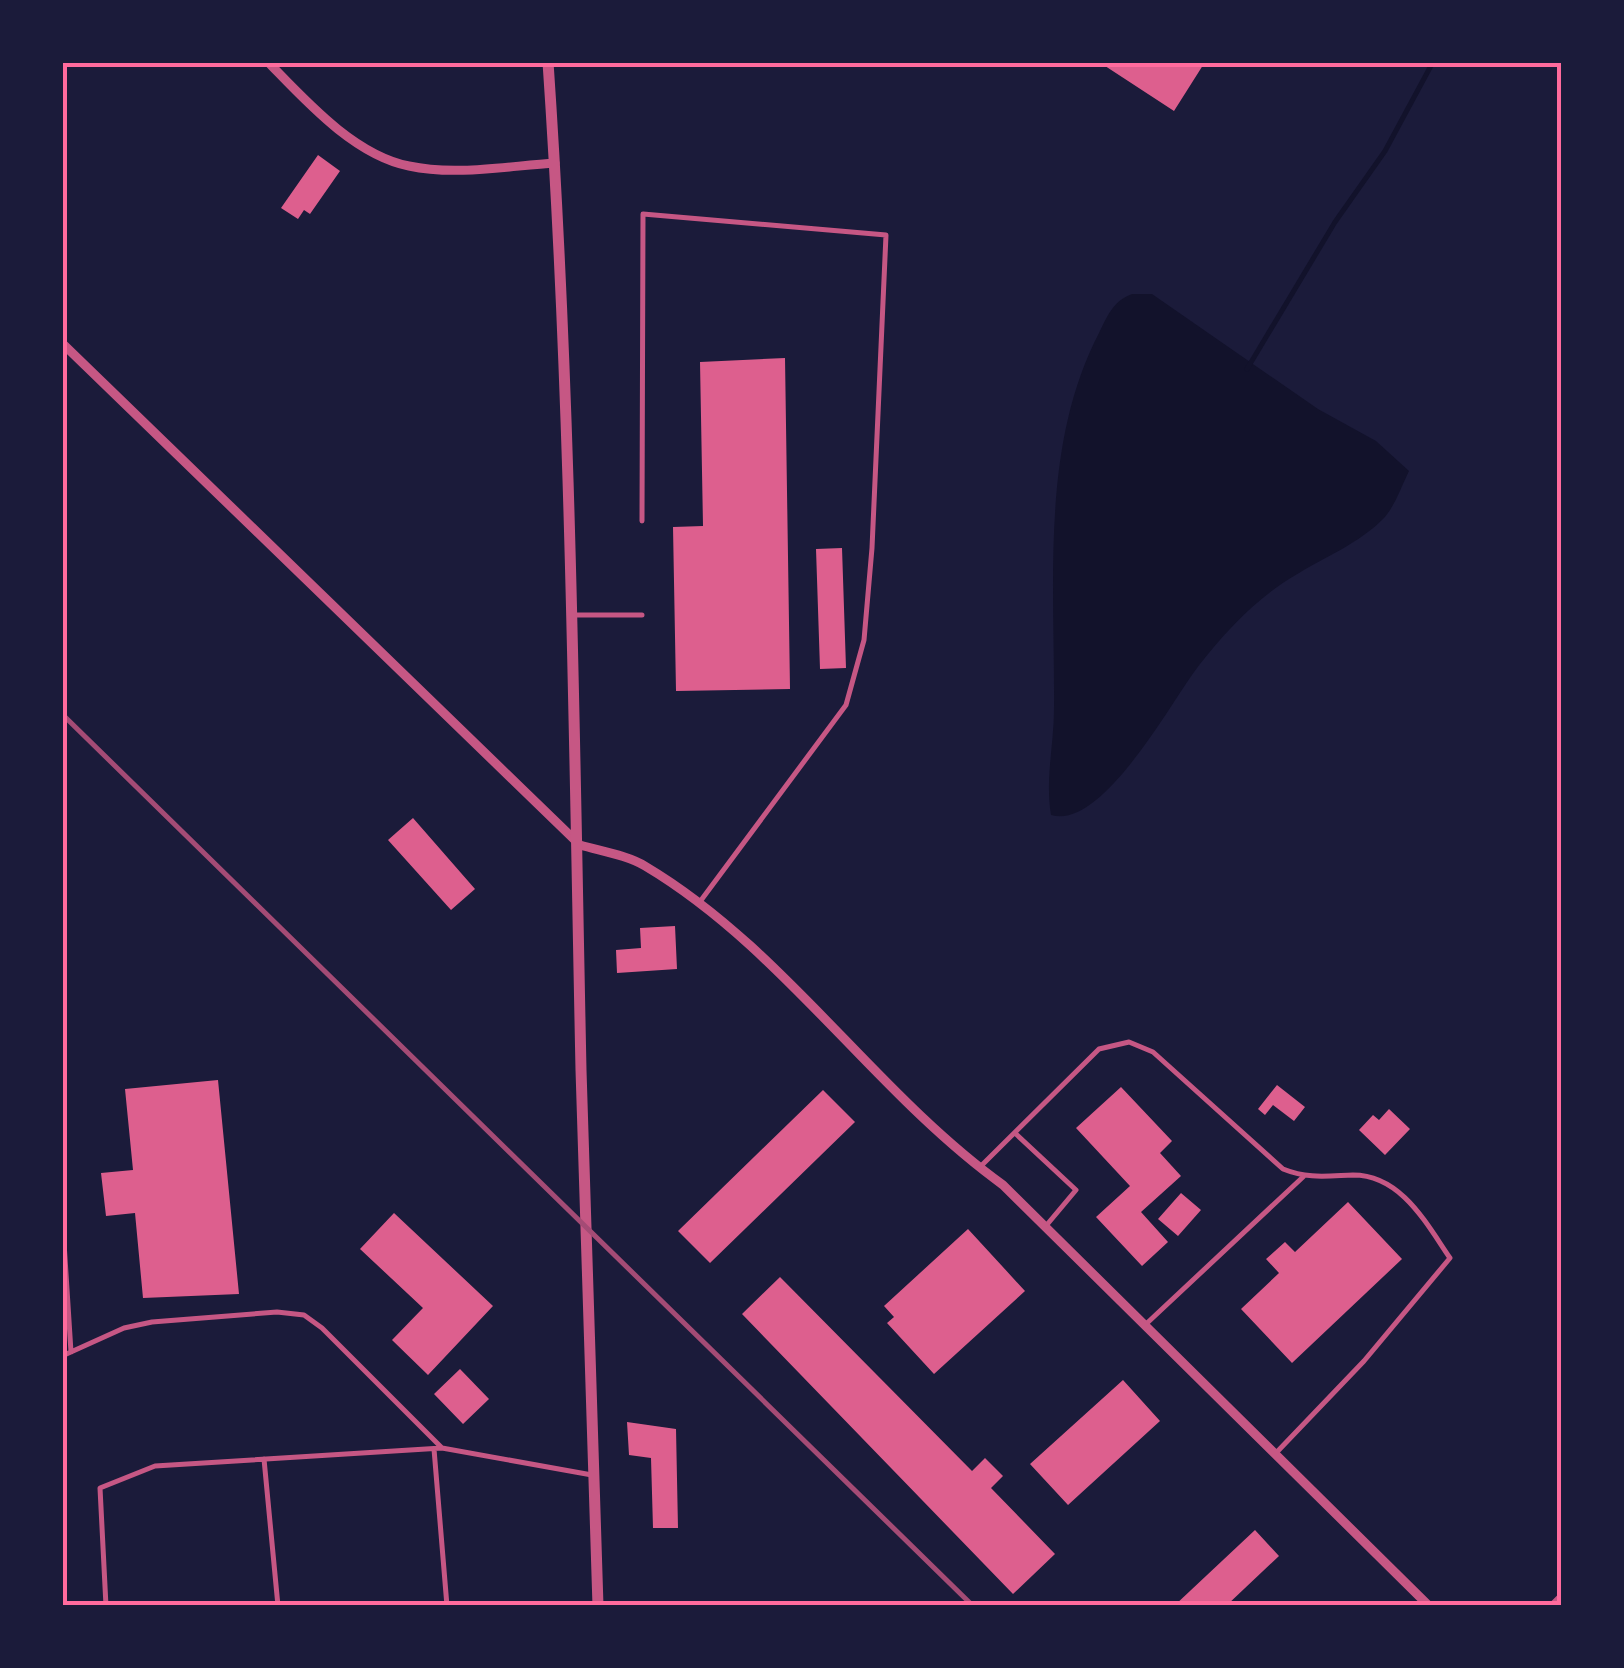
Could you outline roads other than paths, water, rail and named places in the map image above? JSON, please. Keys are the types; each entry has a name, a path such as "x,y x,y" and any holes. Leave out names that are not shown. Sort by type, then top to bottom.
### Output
{"street":[{"path":"268,62 330,121 390,161 438,170 555,163"},
{"path":"548,62 580,845 584,1205 598,1606"},
{"path":"62,343 580,845 642,864 772,968 1046,1227 1429,1606"},
{"path":"1552,1606 1562,1597"}],"lane":[{"path":"642,521 643,214 886,234 869,585 864,640 846,704 697,905"},
{"path":"572,615 642,615"},
{"path":"980,1168 1099,1049 1129,1042 1154,1052 1283,1168 1303,1176 1378,1178 1412,1204 1450,1258 1364,1362 1276,1454"},
{"path":"1016,1134 1076,1190 1046,1227"},
{"path":"1145,1325 1303,1176"},
{"path":"62,1211 71,1352"},
{"path":"62,1356 152,1322 304,1315 322,1328 438,1449 448,1606"},
{"path":"106,1606 100,1488 155,1466 438,1449 595,1476"},
{"path":"264,1458 278,1606"}],"waterway":[{"path":"1247,369 1335,222 1385,151 1433,62"}],"railway":[{"path":"62,714 973,1606"}]}
